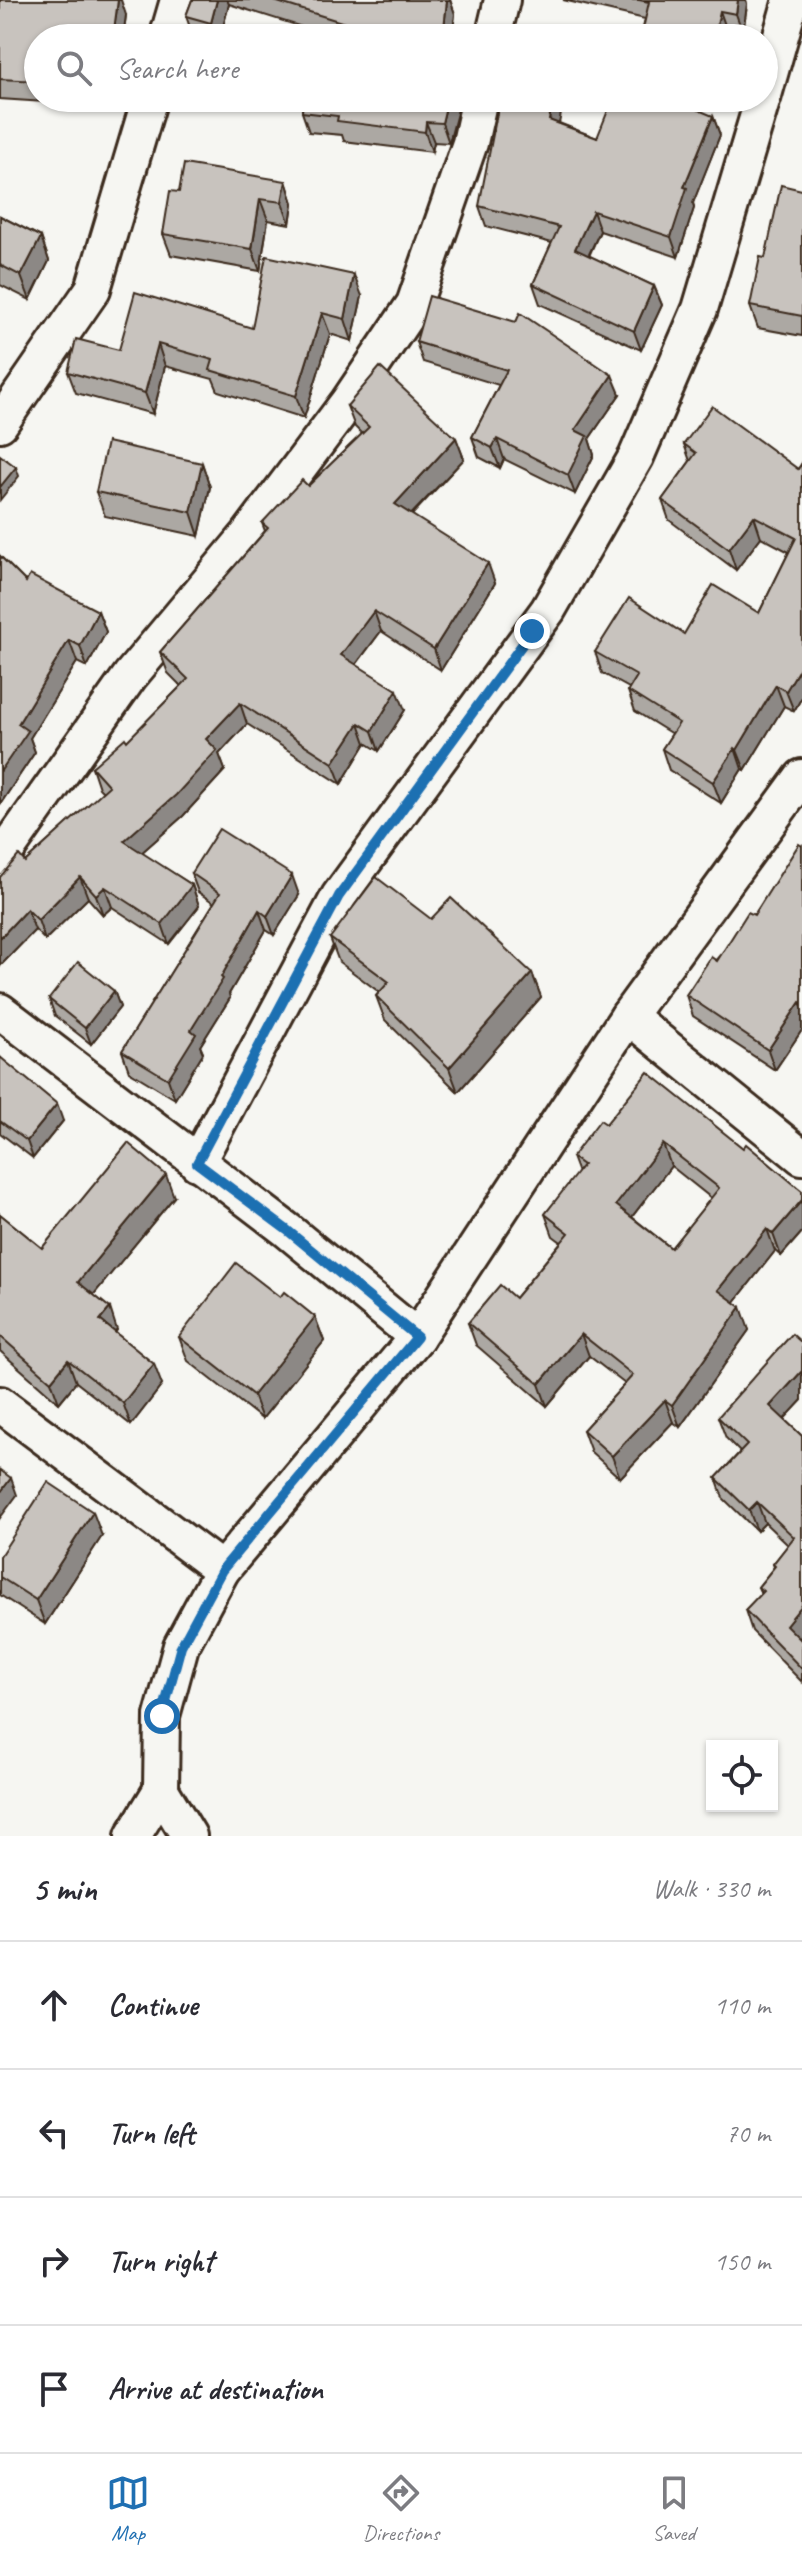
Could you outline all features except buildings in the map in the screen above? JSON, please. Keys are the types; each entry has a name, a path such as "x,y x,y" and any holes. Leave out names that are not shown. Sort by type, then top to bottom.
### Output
{"street":[{"path":"171,24 178,0"},
{"path":"496,24 502,0"},
{"path":"778,47 791,0"},
{"path":"0,424 93,289 146,112"},
{"path":"0,860 130,676 248,535 348,402 414,304 470,143 477,112"},
{"path":"197,1163 339,896 548,610 636,457 700,309 759,112"},
{"path":"133,1836 161,1790 162,1716 181,1646 222,1570 417,1337 628,1016 802,777"},
{"path":"0,1011 287,1230 417,1337"},
{"path":"628,1016 802,1157"},
{"path":"0,1404 222,1570"},
{"path":"161,1790 189,1836"}],"route":[{"path":"162,1716 181,1646 222,1570 417,1337 287,1230 197,1163 224,1106 339,896 532,631"}]}
